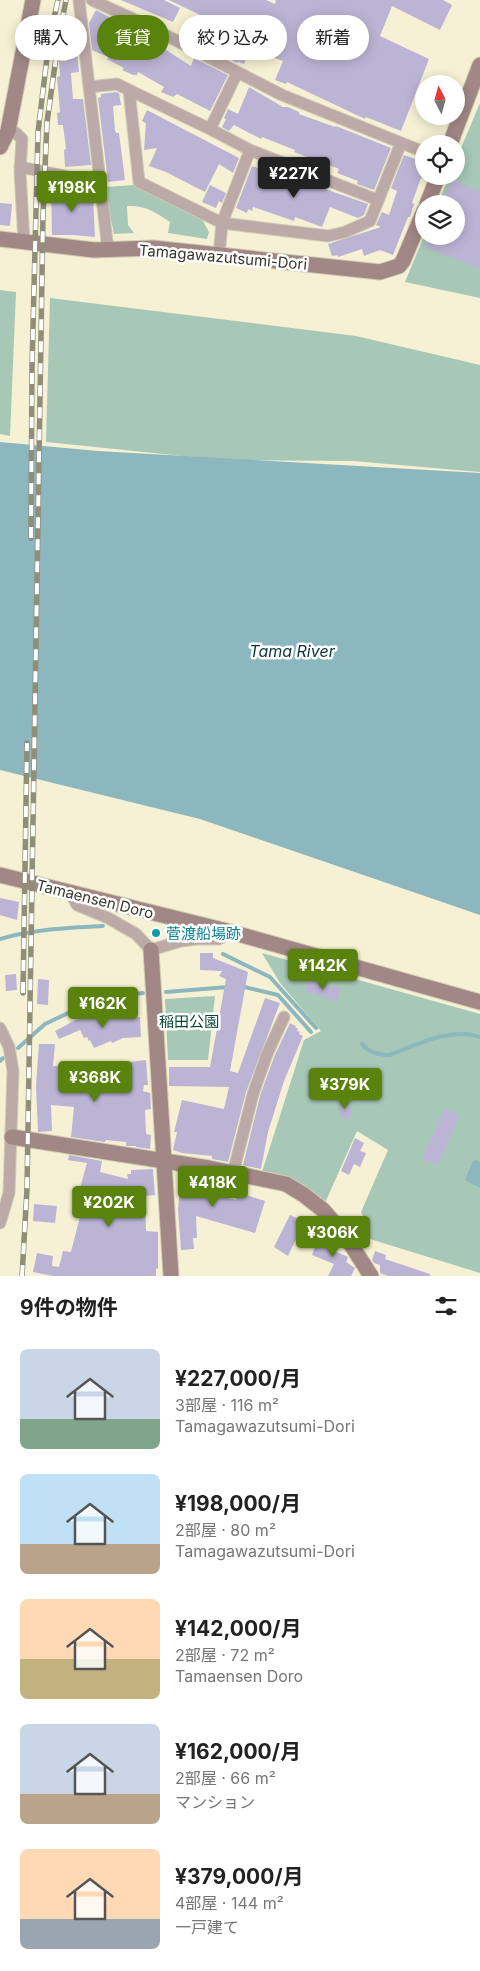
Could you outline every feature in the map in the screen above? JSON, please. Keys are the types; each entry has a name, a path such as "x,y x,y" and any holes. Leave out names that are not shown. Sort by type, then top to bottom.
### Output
{"street":[{"path":"0,147 8,131 33,0"},
{"path":"79,0 108,250"},
{"path":"92,0 144,24 282,95 415,148"},
{"path":"453,135 480,65"},
{"path":"210,129 237,73"},
{"path":"89,87 117,84 250,150 378,200"},
{"path":"129,90 139,182 222,223 328,236 345,232 370,221 401,143"},
{"path":"8,131 16,133 22,139 20,167 24,242"},
{"path":"219,255 222,223 250,150"},
{"path":"20,167 65,176 101,190"},
{"name":"Tamagawazutsumi-Dori","path":"0,239 94,250 153,248 372,272 399,266 415,232"},
{"name":"Tamaensen Doro","path":"0,875 231,932 480,1002"},
{"path":"71,894 77,905 108,918 136,934 151,950 171,1276"},
{"path":"151,950 181,941 198,939 219,940 231,932"},
{"path":"233,1173 252,1094 284,1017"},
{"path":"0,1028 9,1047 13,1071 6,1137 9,1193 0,1223"},
{"path":"6,1137 209,1168 286,1184 323,1210 345,1235 371,1276"}],"green space":[{"path":"480,103 480,298 405,282 420,245 465,245 465,195 442,195 445,185 465,185 465,139"},
{"path":"134,185 202,219 209,232 207,239 168,233 170,222 150,210 133,206 127,206 128,225 134,233 114,234 104,187"},
{"path":"0,290 16,292 10,436 0,434"},
{"path":"50,298 356,336 480,365 480,472 353,461 222,460 46,442"},
{"path":"262,953 480,1014 480,1273 357,1235 363,1216 361,1212 388,1150 357,1131 325,1203 262,1172 304,1040 321,1031 280,983"},
{"name":"稲田公園","path":"215,996 208,1060 168,1060 165,999"}],"water":[{"name":"Tama River","path":"0,442 98,451 480,473 480,915 200,819 0,770"},
{"path":"473,1161 480,1162 480,1188 465,1180"}],"building":[{"path":"121,0 164,0 180,8 173,22 169,20 169,15 156,15"},
{"path":"169,0 266,0 275,4 276,0 443,0 452,5 440,30 392,6 380,36 429,59 423,75 415,75 415,95 401,131 366,117 365,119 287,82 286,84 275,80 283,61 280,60 287,60 287,15 200,15"},
{"path":"96,10 105,15 97,15 97,52 92,50 89,23"},
{"path":"169,52 191,66 193,60 198,60 228,75 210,111 177,94 173,97 161,92 164,87 138,72 137,75 133,75 122,70 124,68 109,60 169,60"},
{"path":"78,60 79,72 71,73 73,99 83,99 91,165 65,167 64,150 66,149 63,125 58,125 57,113 60,112 57,77 60,76 59,61"},
{"path":"231,60 246,60 244,64"},
{"path":"249,87 283,107 299,112 299,114 336,126 391,148 374,190 357,184 358,181 337,173 339,169 294,152 295,150 262,137 261,139 234,125 229,131 222,127 228,109 238,114"},
{"path":"119,93 121,105 113,106 115,130 116,133 119,133 125,180 108,182 98,98 101,97 101,94"},
{"path":"147,110 239,158 233,173 219,164 205,192 166,172 149,166 157,148 144,150 146,123 142,121"},
{"path":"404,155 415,159 415,185 418,185 412,203 414,204 410,217 408,217 393,255 380,250 364,256 362,249 338,257 338,255 332,256 328,244 381,227 376,225 382,212 389,215 397,191 391,188"},
{"path":"252,166 298,183 299,180 368,204 364,215 358,218 330,207 322,227 295,217 294,221 253,207 252,211 248,209 247,213 236,208"},
{"path":"210,185 226,193 222,203 219,201 216,208 202,202"},
{"path":"450,185 465,185 480,191 480,269 425,247 426,245 465,245 465,195 446,195"},
{"path":"51,187 72,187 72,194 93,196 95,237 52,235"},
{"path":"0,203 12,204 10,226 0,225"},
{"path":"0,898 19,902 17,920 0,915"},
{"path":"200,953 213,953 213,958 248,972 230,1071 238,1073 265,998 280,1003 246,1092 228,1162 212,1159 212,1156 182,1153 173,1150 177,1132 174,1132 182,1100 224,1109 229,1087 169,1086 169,1067 210,1067 226,979 219,976 222,971 200,970"},
{"path":"16,974 17,990 6,991 5,975"},
{"path":"38,979 49,980 48,1005 37,1004"},
{"path":"309,980 340,989 337,1002 305,991"},
{"path":"114,1013 117,1018 140,1017 141,1037 123,1038 94,1048 87,1037 84,1038 80,1030 59,1039 55,1031 85,1015 90,1014 92,1018 101,1014 102,1018"},
{"path":"290,1023 296,1026 297,1031 300,1032 299,1034 303,1036 284,1081 268,1132 261,1169 243,1165 260,1096 274,1057"},
{"path":"39,1044 55,1044 53,1066 69,1067 68,1082 126,1086 125,1073 128,1072 128,1062 146,1060 148,1085 144,1085 143,1091 150,1093 151,1109 145,1110 146,1134 151,1135 150,1149 126,1146 126,1142 106,1140 105,1142 71,1137 74,1107 51,1105 52,1131 38,1132 36,1086"},
{"path":"349,1101 352,1117 341,1119 339,1103"},
{"path":"444,1109 460,1115 438,1165 422,1159"},
{"path":"355,1138 364,1143 360,1151 366,1153 360,1167 354,1164 349,1175 341,1171"},
{"path":"69,1155 102,1161 100,1172 128,1179 127,1174 131,1174 131,1170 153,1169 155,1195 145,1196 146,1231 158,1232 158,1268 156,1269 156,1276 53,1276 33,1272 37,1253 53,1256 52,1266 59,1267 63,1251 71,1252 85,1197 78,1195 87,1163 68,1160"},
{"path":"181,1173 220,1180 217,1195 236,1200 237,1195 242,1197 243,1194 265,1201 255,1233 196,1216 197,1238 193,1238 194,1249 181,1250 178,1210"},
{"path":"34,1204 57,1206 55,1223 33,1221"},
{"path":"290,1215 307,1223 301,1236 298,1235 288,1256 274,1247"},
{"path":"319,1236 335,1242 332,1250 348,1257 346,1262 355,1268 351,1276 328,1276 334,1264 312,1255"},
{"path":"375,1251 386,1255 385,1259 430,1274 430,1276 388,1276 380,1273 380,1265 372,1260"}],"waterway":[{"path":"0,939 38,931 103,926"},
{"path":"223,954 270,977 316,1028"},
{"path":"240,986 278,995 311,1032"},
{"path":"166,992 228,987"},
{"path":"18,1048 45,1024 85,1005 107,997 143,993"},
{"path":"362,1044 374,1052 389,1055 434,1038 457,1034 469,1034 480,1037"},
{"path":"0,1061 3,1058"}],"railway":[{"path":"31,538 32,367 38,132 49,41 58,0"},
{"path":"22,1276 27,1189 43,216 47,122 66,0"},
{"path":"23,993 27,743"}],"place":[{"name":"菅渡船場跡","path":"156,933"}]}
